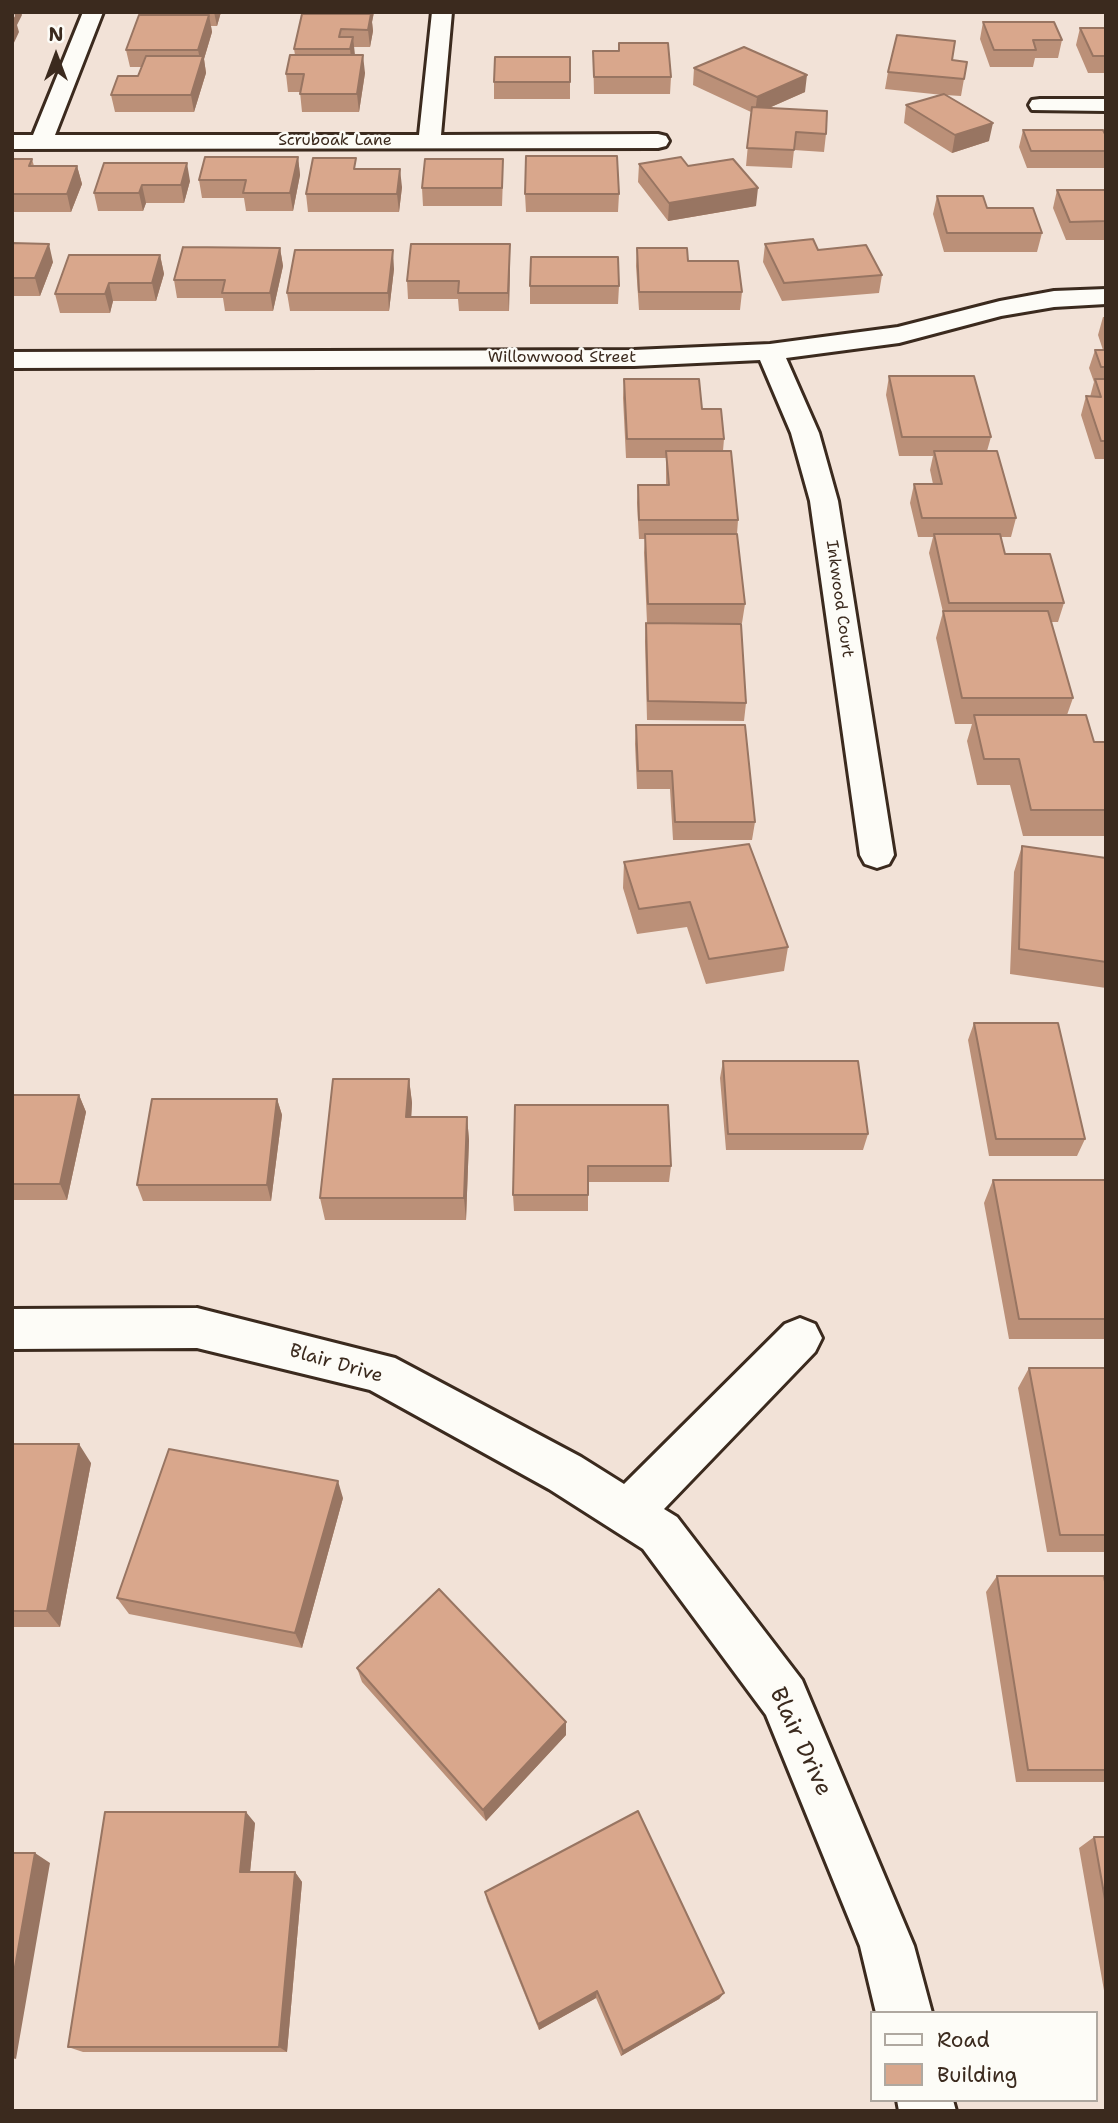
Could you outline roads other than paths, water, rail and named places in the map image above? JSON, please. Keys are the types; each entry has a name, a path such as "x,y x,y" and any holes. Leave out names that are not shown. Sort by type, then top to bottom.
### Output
{"street":[{"path":"41,142 93,12"},
{"path":"429,141 442,12"},
{"path":"1040,105 1106,105"},
{"name":"Scruboak Lane","path":"12,142 658,141"},
{"name":"Willowwood Street","path":"12,360 634,358 770,352 899,335 1000,309 1054,299 1106,296"},
{"name":"Inkwood Court","path":"770,352 805,433 824,501 877,855"},
{"name":"Blair Drive","path":"12,1329 197,1328 379,1372 565,1473 660,1533 784,1698 887,1946 903,2011"},
{"path":"628,1513 800,1338"}]}
